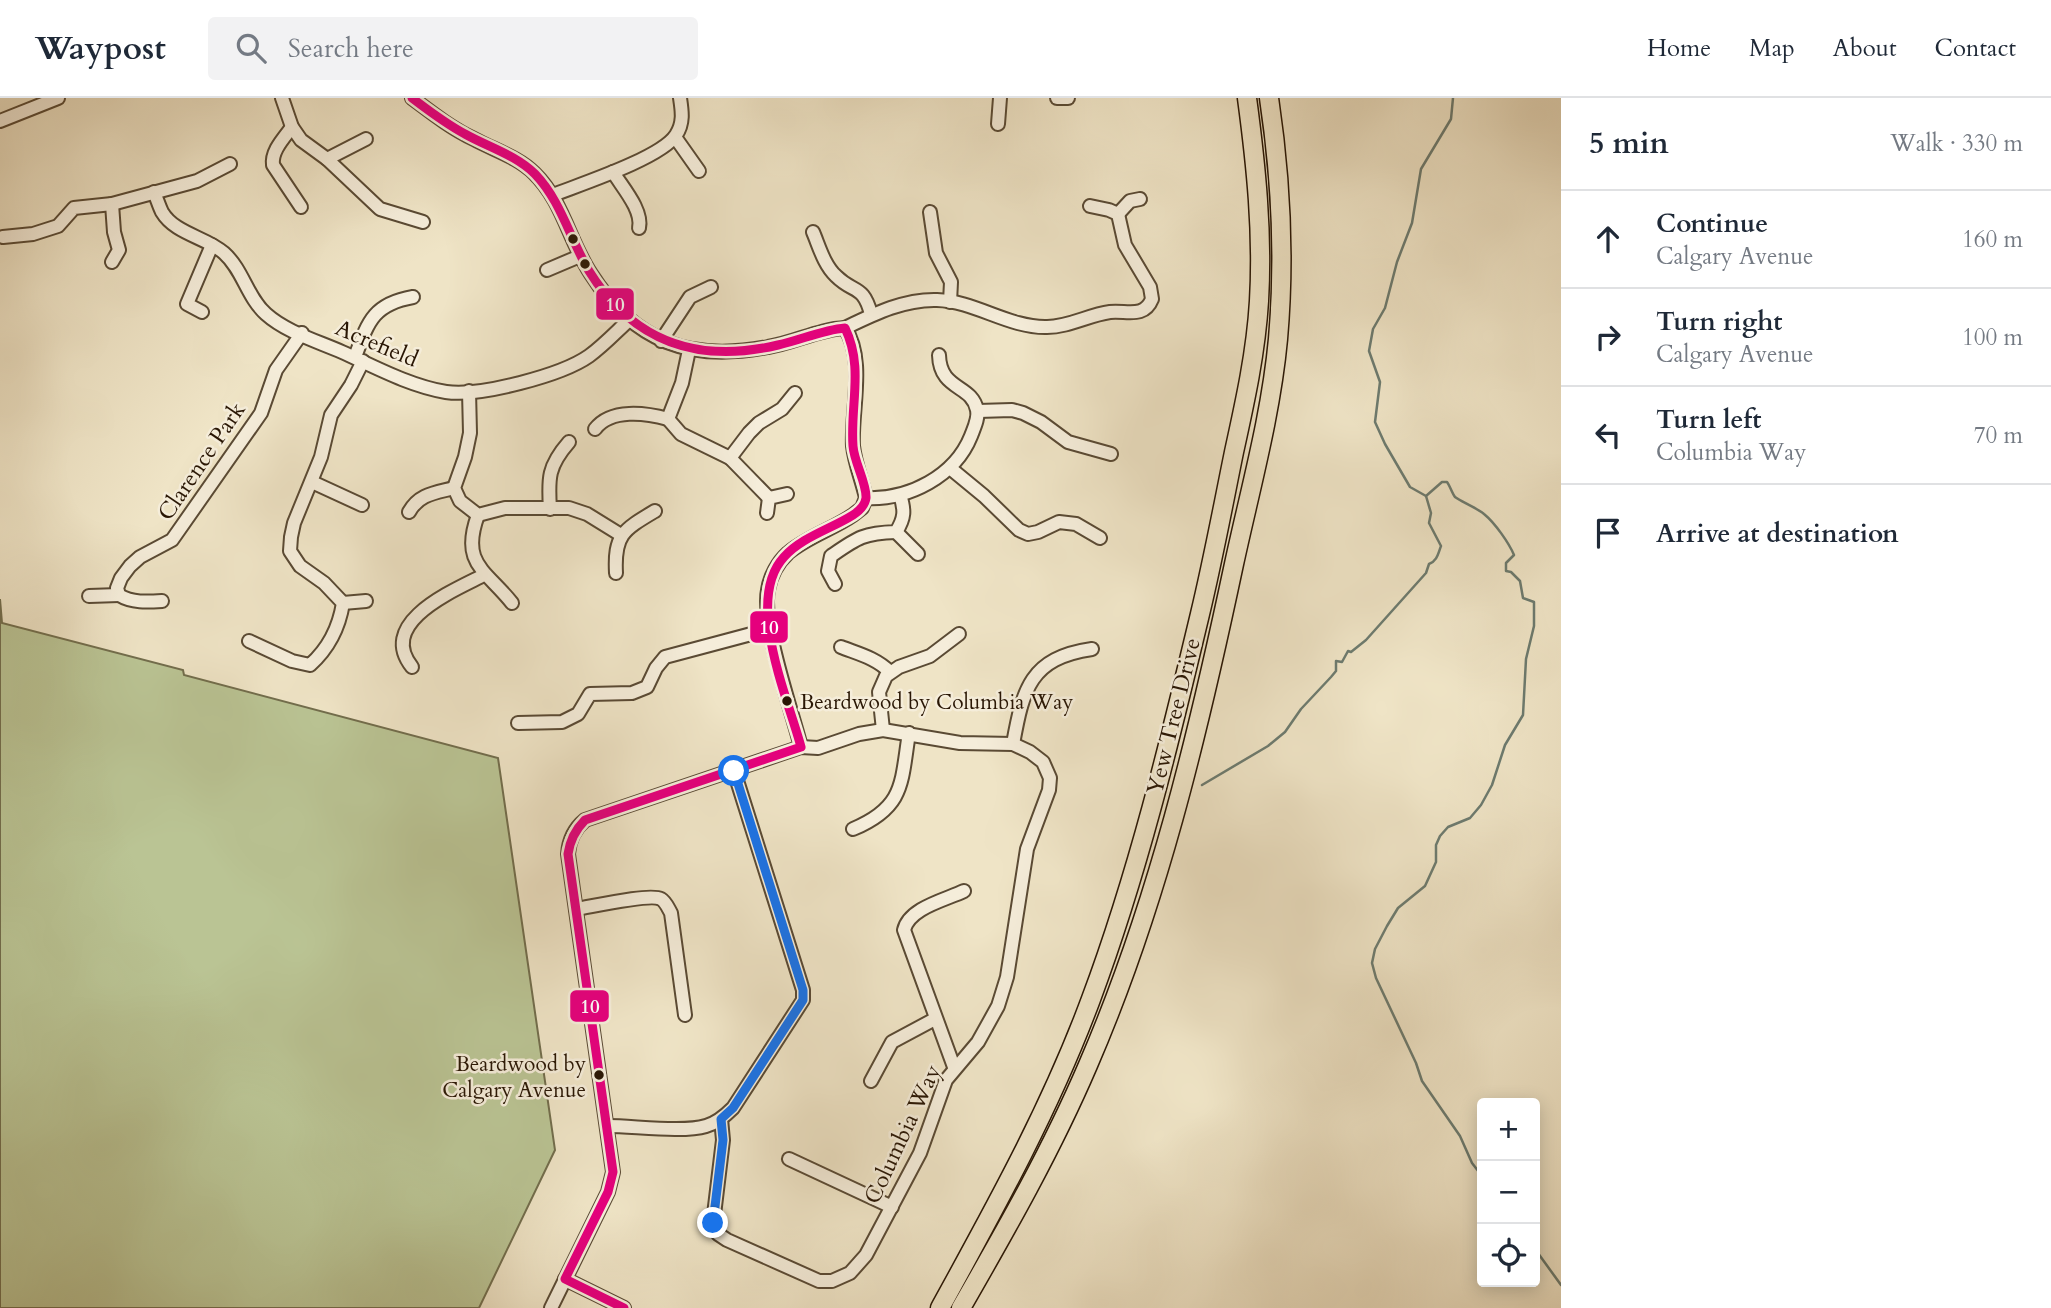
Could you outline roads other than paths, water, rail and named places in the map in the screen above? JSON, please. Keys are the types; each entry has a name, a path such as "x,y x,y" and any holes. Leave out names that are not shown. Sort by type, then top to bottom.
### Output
{"highway":[{"name":"Yew Tree Drive","path":"940,1308 1013,1174 1054,1088 1090,1001 1135,870 1169,743 1205,594 1249,381 1255,338 1260,250 1247,98"},
{"name":"Yew Tree Drive","path":"961,1308 1032,1183 1074,1096 1109,1013 1155,877 1196,730 1225,606 1272,383 1278,341 1281,223 1269,98"},
{"path":"1255,338 1278,341"},
{"path":"1135,870 1155,877"},
{"path":"1054,1088 1074,1096"}],"street":[{"path":"0,121 58,98"},
{"path":"282,98 292,127 301,139 327,159 380,209 423,222"},
{"path":"412,98 449,125 518,161 534,173 553,195 580,256 603,291 643,332 688,350 726,353 769,347 833,328 845,328 872,314 919,301 950,302 1014,322 1046,327 1110,312 1142,311 1150,304 1152,293 1125,246 1118,214 1109,209 1090,206"},
{"path":"553,195 658,151 675,137 683,115 680,98"},
{"path":"998,124 1000,98"},
{"path":"1057,98 1068,98"},
{"path":"292,127 272,159 273,165 301,207"},
{"path":"675,137 699,171"},
{"path":"327,159 366,138"},
{"path":"2,237 33,234 58,226 74,208 112,204 197,181 230,164"},
{"path":"613,172 636,211 639,228"},
{"name":"Acrefield","path":"154,192 170,222 223,252 237,267 255,302 266,314 283,325 427,387 449,392 469,391 526,382 569,367 589,356 629,320"},
{"path":"1118,214 1130,201 1140,198"},
{"path":"112,204 114,232 119,250 112,262"},
{"path":"930,212 936,253 951,282 950,302"},
{"path":"813,232 828,267 836,277 859,290 867,299 872,314"},
{"path":"202,312 187,304 212,246"},
{"path":"547,270 580,256"},
{"path":"661,341 690,297 711,287"},
{"path":"343,603 324,583 300,566 290,551 294,523 312,482 331,415 351,385 367,325 374,314 385,305 413,297"},
{"path":"801,747 766,605 768,591 779,564 789,552 853,516 862,508 866,498 855,463 853,443 857,387 851,337 845,328"},
{"name":"Clarence Park","path":"119,595 117,588 130,566 140,556 172,540 194,509 261,413 276,370 302,333"},
{"path":"668,419 682,383 688,350"},
{"path":"866,498 900,495 920,487 950,468 970,439 978,411 973,400 946,378 939,355"},
{"path":"469,391 470,433 454,488 460,501 478,515"},
{"path":"730,458 749,433 759,423 782,410 795,393"},
{"path":"978,411 1012,410 1041,422 1068,442 1111,454"},
{"path":"595,429 606,418 617,415 668,419 681,434 730,458 769,498"},
{"path":"550,509 550,469 569,442"},
{"path":"950,468 1019,530 1028,534 1059,522 1076,524 1100,538"},
{"path":"312,482 362,505"},
{"path":"409,512 415,502 427,495 454,488"},
{"path":"769,498 787,494"},
{"path":"896,532 904,520 905,507 900,495"},
{"path":"767,513 769,498"},
{"path":"478,515 505,508 569,508 587,514 621,535"},
{"path":"616,573 617,544 621,535 654,511"},
{"path":"478,515 472,530 472,554 484,575 499,586 512,603"},
{"path":"835,584 828,571 831,556 871,533 896,532 919,554"},
{"path":"412,667 405,659 403,650 405,633 412,621 432,602 484,575"},
{"path":"89,596 119,595 145,603 162,601"},
{"path":"343,603 366,601"},
{"path":"249,641 292,661 310,665 321,654 340,623 343,603"},
{"path":"517,723 562,722 578,714 590,694 632,693 647,687 665,657 770,629"},
{"path":"883,730 879,692 890,672 930,656 959,634"},
{"path":"841,647 871,658 890,672"},
{"path":"1013,744 1022,698 1036,675 1070,652 1093,649"},
{"name":"Columbia Way","path":"551,1308 608,1192 613,1172 568,854 568,843 577,826 584,820 801,747 818,748 859,734 883,730 960,743 1013,744 1030,751 1043,762 1049,778 1049,790 1027,849 1007,977 1001,999 989,1027 946,1080 920,1153 860,1263 850,1273 832,1281 813,1279 718,1234 713,1223 723,1140 721,1119"},
{"path":"853,829 870,821 894,800 900,789 909,733"},
{"path":"608,1126 688,1128 705,1126 721,1119 733,1108 803,1000 803,990 734,771"},
{"path":"954,1067 904,930 905,923 913,914 964,891"},
{"path":"576,909 644,897 656,897 667,905 671,913 685,1015"},
{"path":"870,1081 892,1042 935,1019"},
{"path":"789,1159 892,1207"},
{"path":"565,1279 624,1308"}],"waterway":[{"path":"1202,785 1268,746 1285,732 1301,709 1336,671 1336,661 1342,662 1348,651 1351,652 1366,640 1426,573 1429,564 1436,559 1439,552 1441,546 1429,523 1431,513 1426,496 1410,487 1375,422 1380,382 1369,351 1373,329 1385,308 1397,262 1412,223 1421,169 1451,119 1453,98"},
{"path":"1426,496 1442,482 1447,482 1455,497 1488,518 1514,555 1506,563 1506,571 1520,581 1523,598 1534,602 1534,626 1526,659 1523,715 1505,745 1492,785 1470,818 1448,827 1440,836 1436,845 1436,862 1425,886 1398,908 1375,949 1372,963 1376,978 1422,1081 1460,1136 1477,1170"},
{"path":"1540,1256 1561,1285"}],"place":[{"name":"Beardwood by Columbia Way","path":"787,701"},
{"name":"Beardwood by Calgary Avenue","path":"599,1075"}]}
